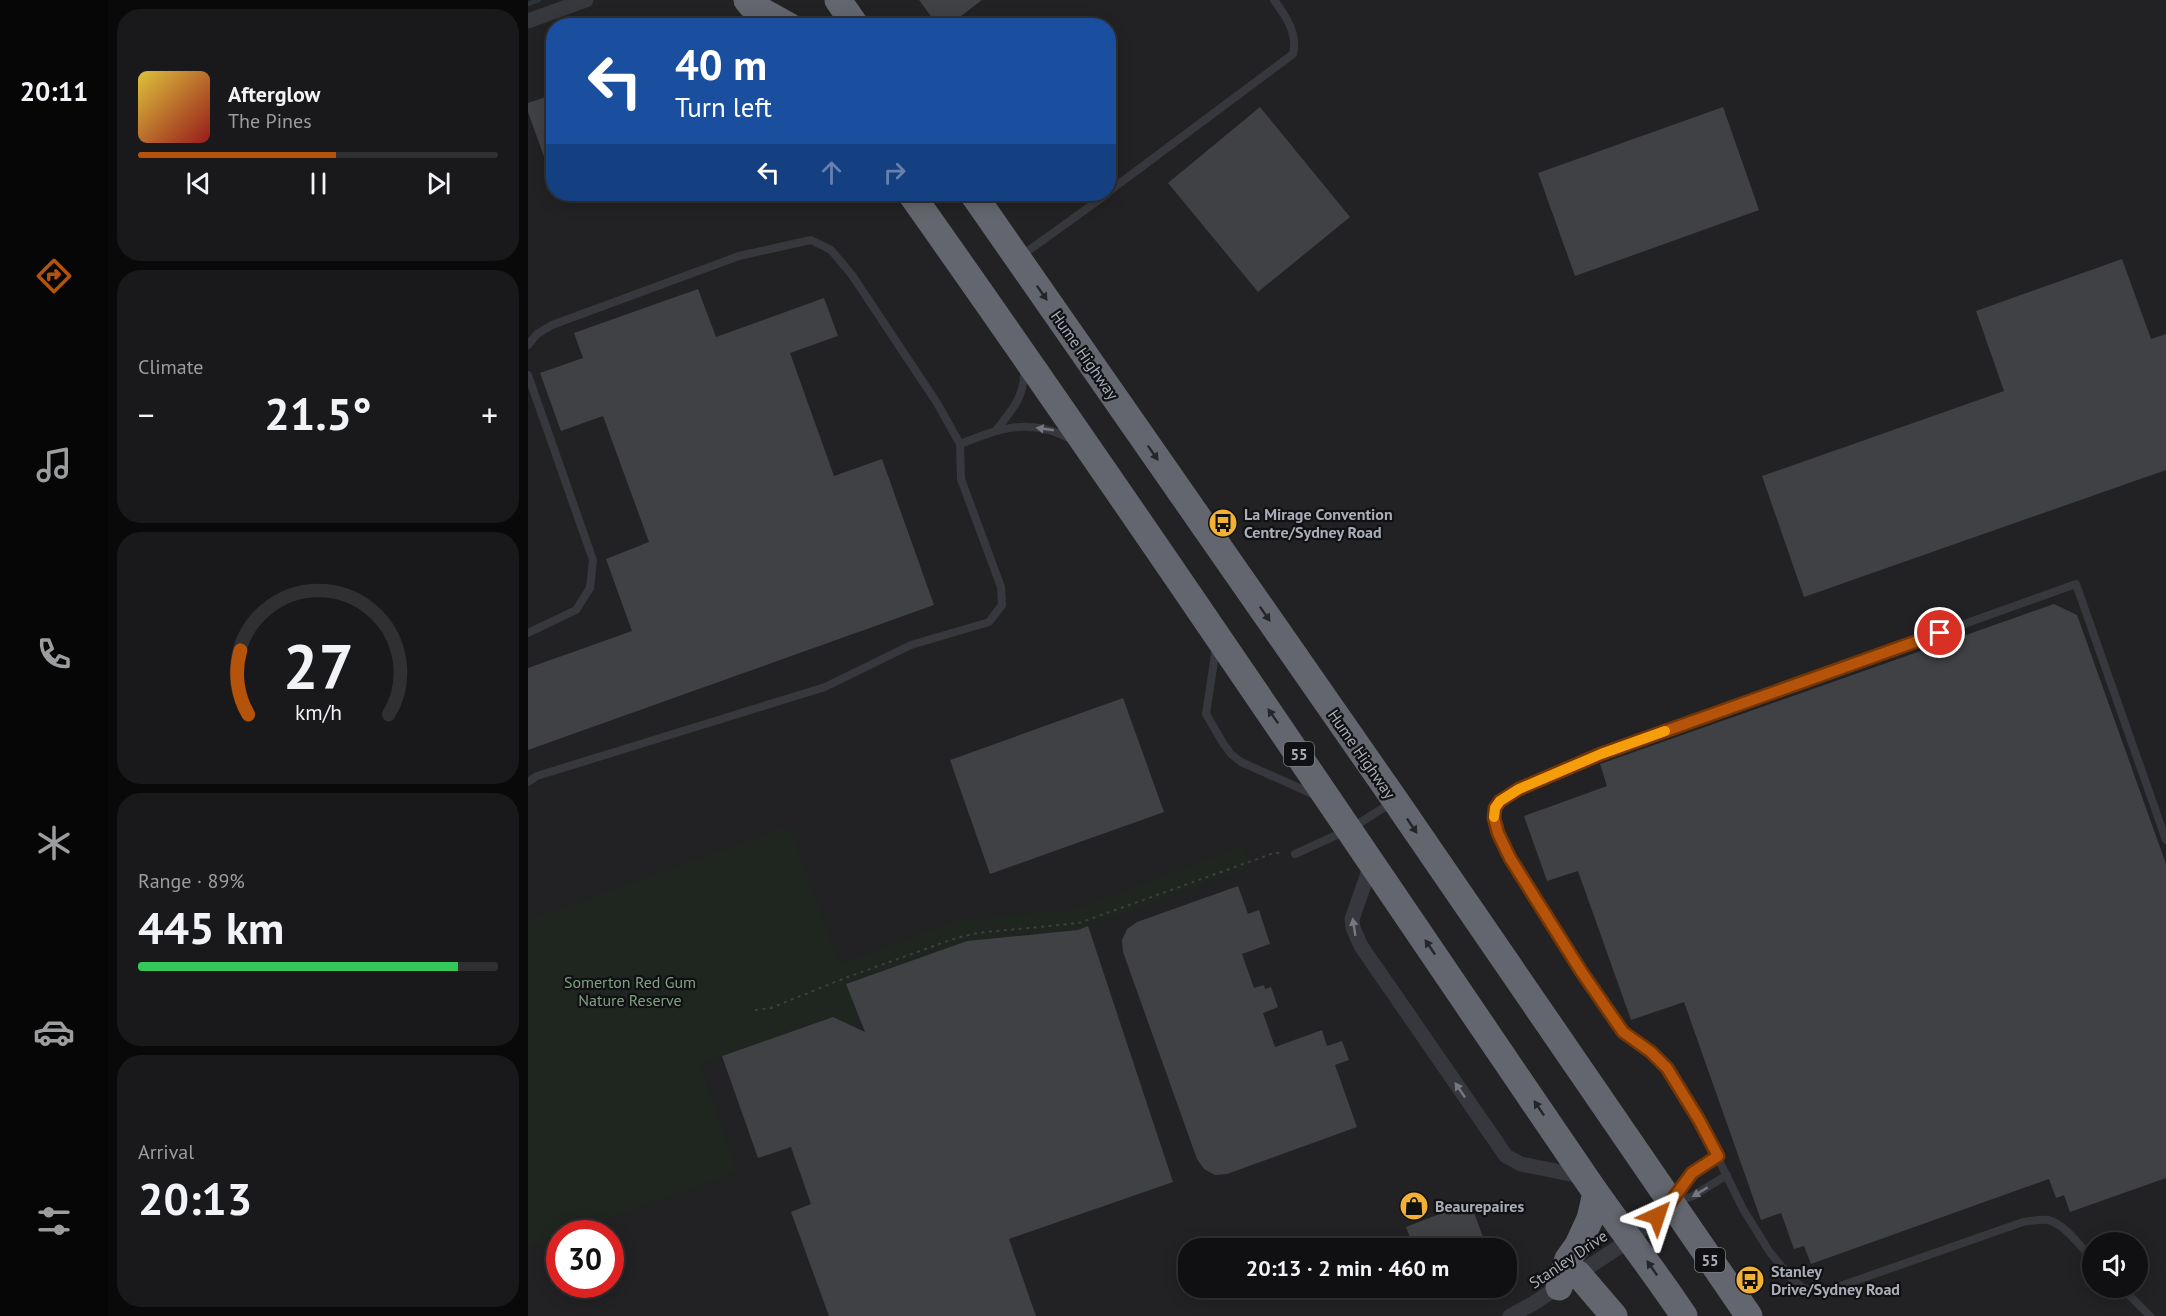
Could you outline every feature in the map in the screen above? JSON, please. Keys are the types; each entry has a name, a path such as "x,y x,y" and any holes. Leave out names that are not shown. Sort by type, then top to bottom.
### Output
{"highway":[{"path":"747,0 776,18"},
{"path":"775,0 786,18"},
{"path":"838,0 850,18"},
{"name":"55","path":"916,201 1350,829 1591,1185 1684,1316"},
{"name":"Hume Highway","path":"978,201 1395,800 1749,1316"},
{"path":"1591,1185 1590,1219 1578,1245 1568,1259 1569,1280 1614,1316"}],"street":[{"path":"528,21 586,0"},
{"path":"1372,862 1353,918 1353,928 1361,946 1506,1156 1521,1164 1591,1185"},
{"name":"Stanley Drive","path":"1510,1316 1534,1303 1631,1239 1670,1203"}],"lane":[{"path":"1116,187 1293,54 1296,43 1292,31 1286,16 1274,0"},
{"path":"1018,258 1097,201"},
{"path":"528,345 537,334 552,325 739,256 811,240 831,250 852,275 937,403 960,444 961,479 1000,587 1002,605 989,622 911,645 825,687 537,776 528,782"},
{"path":"997,429 1016,404 1024,384 1024,355"},
{"path":"528,375 593,560 590,588 576,610 528,633"},
{"path":"960,444 997,429 1023,426 1052,429 1088,448"},
{"path":"2082,1249 2060,1226 2050,1220 2023,1222 1946,1251 1823,1292 1813,1292 1802,1287 1791,1278 1769,1251 1743,1209 1699,1120 1667,1068 1651,1052 1623,1032 1610,1016 1510,858 1498,833 1494,818 1495,808 1507,796 1519,789 1601,754 2076,584 2166,840"},
{"path":"1218,637 1206,714 1223,743 1241,762 1301,790 1330,800"},
{"path":"1295,854 1350,829 1395,800"},
{"path":"1670,1203 1692,1173 1718,1156"},
{"path":"1670,1203 1693,1196 1727,1175"},
{"path":"2132,1298 2150,1316"}],"path":[{"path":"755,1010 771,1008 845,978 956,938 977,933 1069,926 1274,853 1295,854"}],"shaded area":[{"path":"528,0 2166,0 2166,1316 528,1316"}],"green space":[{"name":"Somerton Red Gum Nature Reserve","path":"789,826 840,964 957,920 1072,910 1243,846 1251,867 1078,930 967,941 847,983 860,1021 849,1025 831,1017 700,1064 737,1172 603,1220 546,1220 546,1241 528,1247 528,920"}],"building":[{"path":"919,0 982,0 958,18 932,18"},
{"path":"546,97 546,162 528,112 528,103"},
{"path":"1260,107 1350,217 1258,292 1168,183"},
{"path":"1723,107 1759,210 1575,276 1538,173"},
{"path":"2122,259 2151,339 2166,334 2166,470 1804,597 1762,476 2004,391 1976,311"},
{"path":"698,289 716,337 824,298 838,336 790,353 834,476 882,459 934,605 528,750 528,668 632,631 606,559 649,542 603,416 561,431 540,373 583,358 574,333"},
{"path":"2054,604 2077,615 2166,864 2166,1178 2070,1212 2064,1195 2056,1198 2049,1179 1811,1264 1804,1246 1794,1249 1781,1213 1761,1220 1684,1002 1631,1020 1578,871 1547,881 1524,816 1607,786 1600,764"},
{"path":"1123,698 1164,812 990,874 950,760"},
{"path":"1238,886 1248,914 1259,910 1270,944 1242,954 1254,988 1264,985 1265,989 1271,987 1278,1007 1263,1013 1275,1047 1322,1030 1327,1046 1342,1041 1349,1060 1335,1065 1357,1127 1227,1174 1215,1175 1204,1169 1197,1159 1123,952 1122,940 1127,929 1137,922"},
{"path":"1088,926 1173,1182 1009,1239 1036,1316 829,1316 791,1212 811,1204 791,1147 758,1158 722,1056 833,1017 865,1032 846,984 967,941 1078,930"},
{"path":"1470,1202 1483,1238 1410,1238 1406,1227"}],"waterway":[{"path":"528,4 539,0"}],"slow traffic":[{"path":"1494,817 1495,808 1500,801 1519,789 1601,754 1665,731"}],"place":[{"name":"La Mirage Convention Centre/Sydney Road","path":"1223,523"},
{"name":"Beaurepaires","path":"1414,1206"},
{"name":"Stanley Drive/Sydney Road","path":"1750,1280"}],"route":[{"path":"1657,1216 1670,1203 1692,1173 1718,1156 1667,1068 1651,1052 1623,1032 1581,971 1510,858 1498,833 1494,818 1495,808 1500,801 1519,789 1601,754 1940,633"}]}
